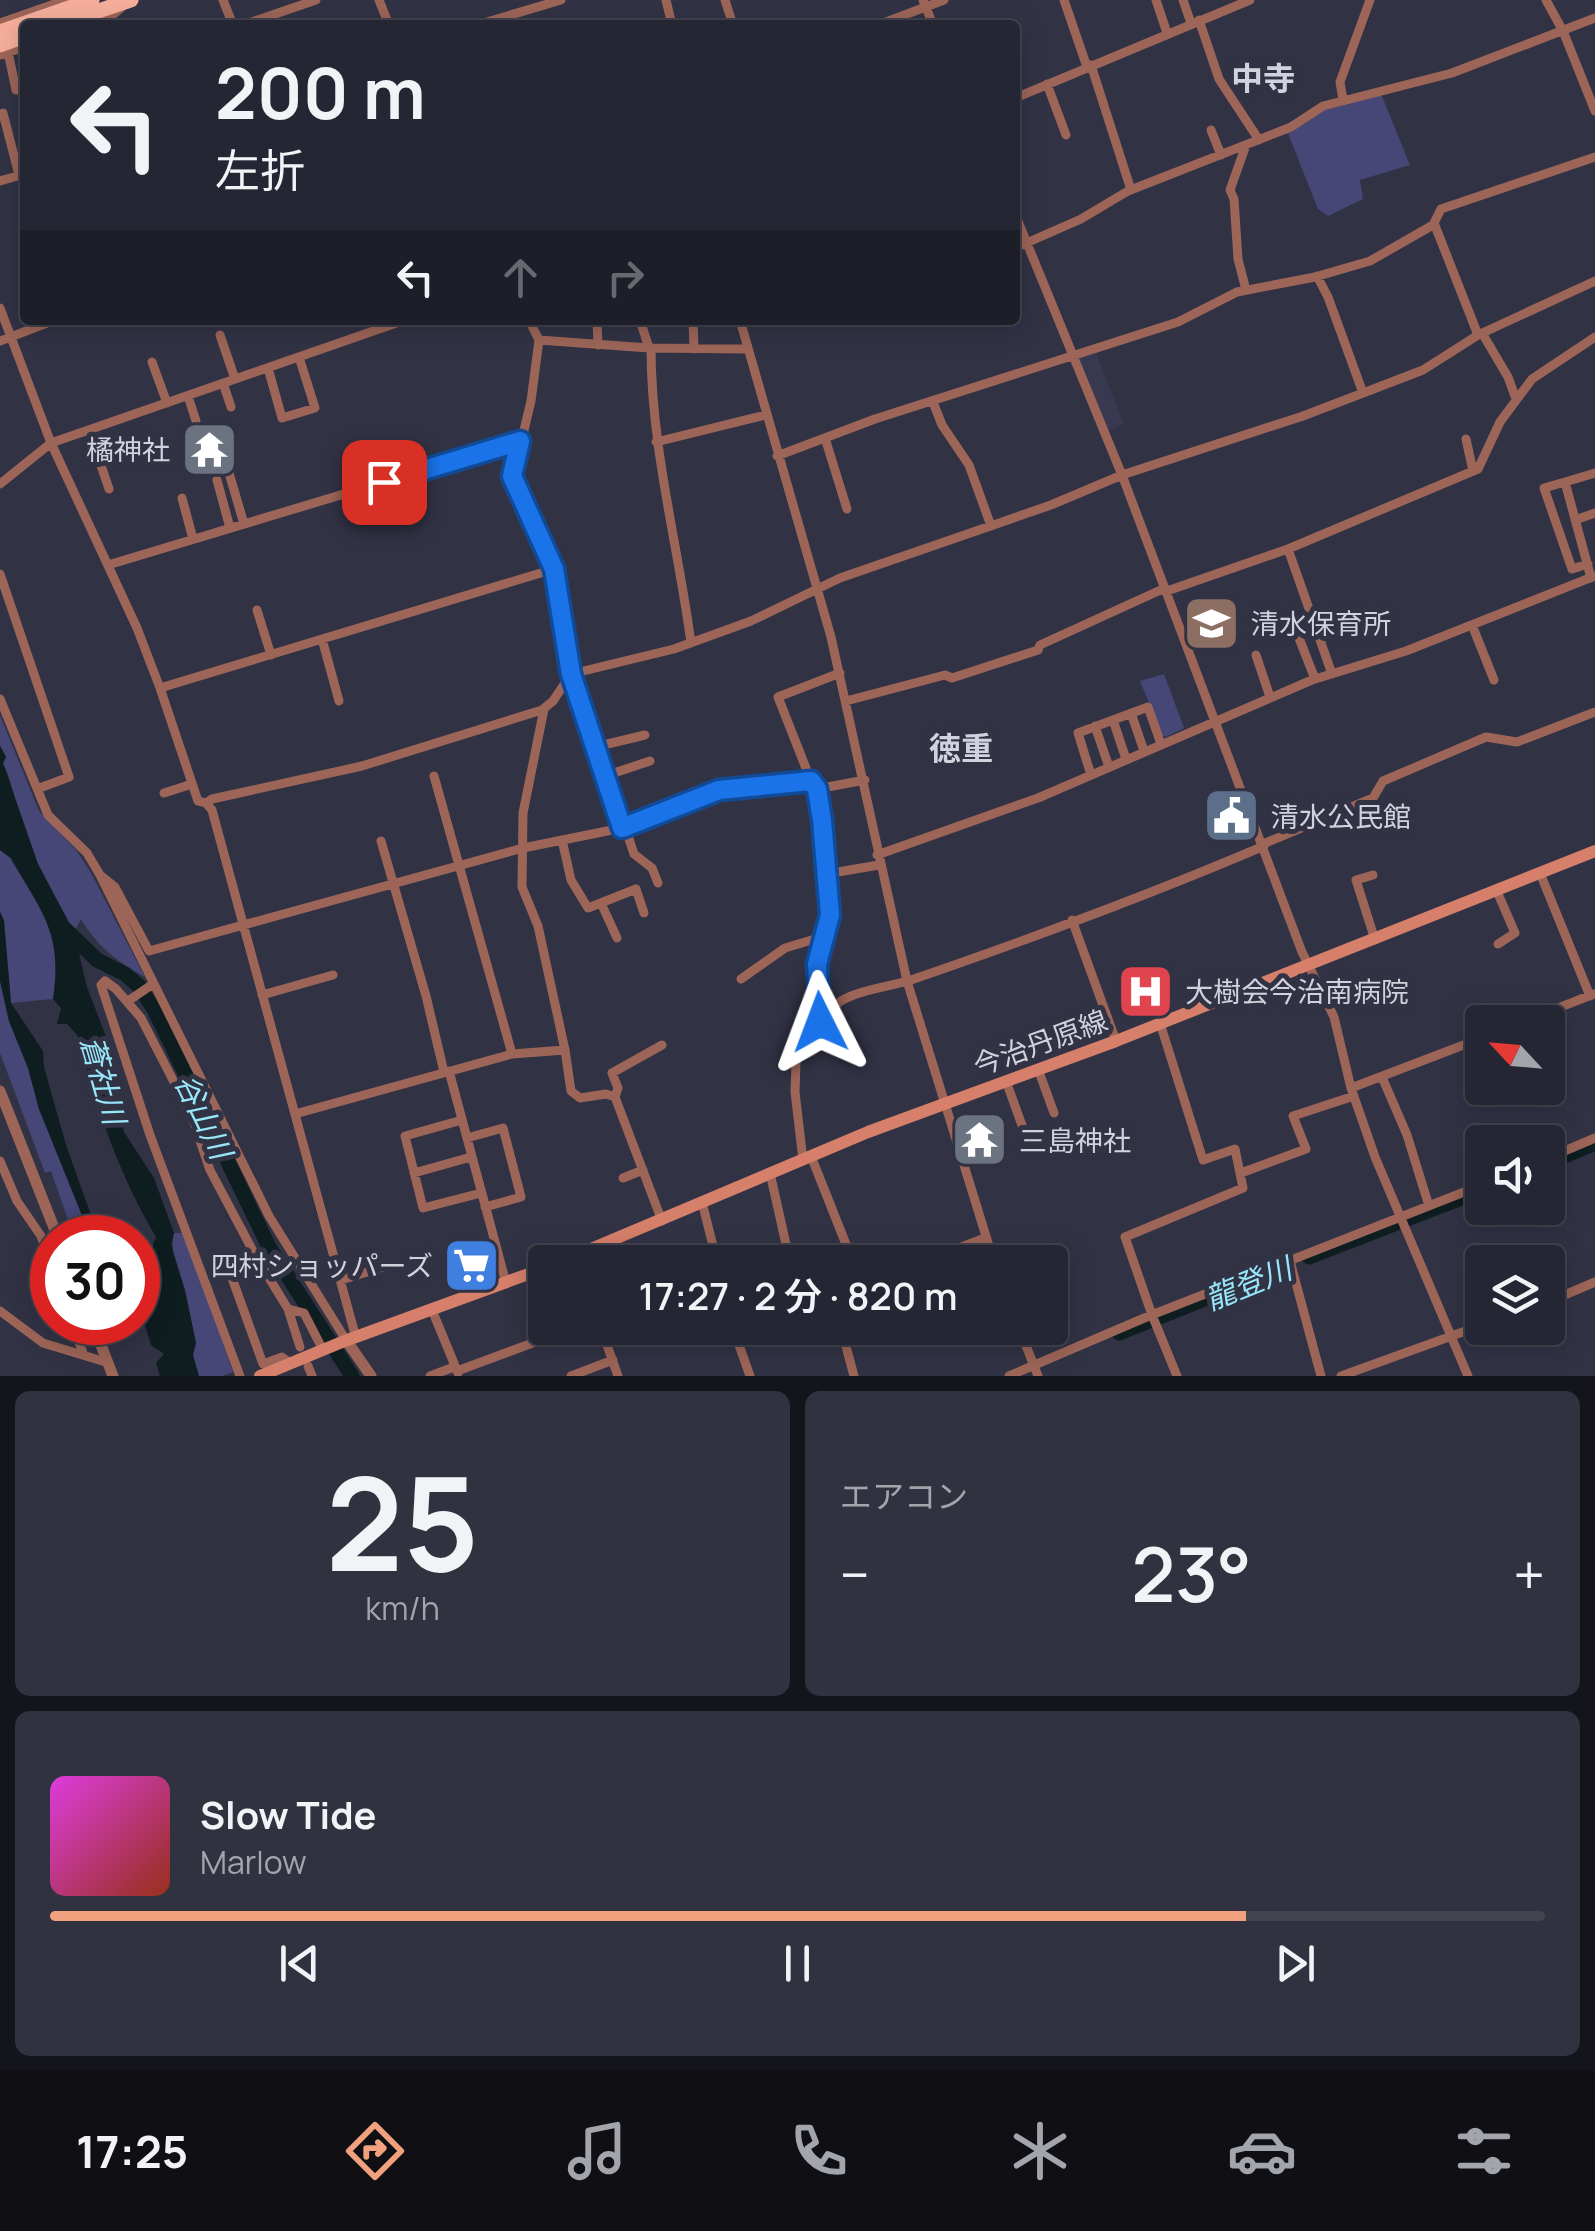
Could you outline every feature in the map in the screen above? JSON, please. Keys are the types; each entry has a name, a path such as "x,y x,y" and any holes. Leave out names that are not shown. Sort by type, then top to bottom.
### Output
{"highway":[{"path":"34,20 92,0"},
{"path":"73,20 131,0"}],"main road":[{"name":"今治丹原線","path":"609,1245 807,1158 1310,966 1595,851"},
{"path":"260,1376 528,1275"}],"street":[{"path":"0,23 66,0"},
{"path":"101,20 131,0"},
{"path":"258,20 316,0"},
{"path":"516,0 520,12"},
{"path":"494,20 562,0"},
{"path":"897,20 925,4 944,0"},
{"path":"1064,0 1131,190"},
{"path":"1156,0 1167,32"},
{"path":"1183,0 1219,79 1258,140"},
{"path":"1020,96 1250,0"},
{"path":"1343,100 1340,82 1370,0"},
{"path":"1546,0 1563,31 1595,111"},
{"path":"1020,246 1081,219 1131,190 1290,126 1323,106 1452,74 1595,18"},
{"path":"3,51 16,90 20,89"},
{"path":"1047,84 1066,135"},
{"path":"3,112 20,167"},
{"path":"1211,130 1222,154"},
{"path":"1246,145 1230,190 1238,260 1246,290"},
{"path":"777,456 1178,322 1246,290 1317,276 1370,260 1402,246 1434,223 1441,209 1595,157"},
{"path":"1434,223 1480,334 1508,377 1516,399"},
{"path":"1020,226 1122,475 1302,952 1334,1017 1352,1092 1374,1156 1468,1376"},
{"path":"1317,276 1363,393"},
{"path":"206,803 362,766 544,709 571,674 691,643 752,621 840,578 1051,505 1122,475 1363,393 1422,370 1480,334 1595,281"},
{"path":"0,308 5,340 160,688 198,801 212,810 341,1280 348,1340"},
{"path":"5,340 42,325"},
{"path":"0,484 51,444 391,325"},
{"path":"532,325 539,340 531,401 512,476 554,569 571,674 604,776 634,854 652,868 658,883"},
{"path":"597,325 598,345"},
{"path":"642,325 650,348 656,442 691,643"},
{"path":"692,325 694,349"},
{"path":"741,325 840,672 907,981 988,1245"},
{"path":"220,334 235,379"},
{"path":"846,701 945,675 952,678 1038,650 1040,645 1166,589 1288,549 1474,471 1485,457 1500,422 1532,379 1595,337"},
{"path":"539,340 650,348 746,349"},
{"path":"268,368 282,418 315,408 299,357"},
{"path":"152,362 167,403"},
{"path":"224,383 230,407"},
{"path":"188,396 196,421"},
{"path":"933,402 942,425 969,465 991,526"},
{"path":"656,442 765,415"},
{"path":"89,430 109,489"},
{"path":"825,438 848,509"},
{"path":"1466,440 1474,471"},
{"path":"108,565 520,441"},
{"path":"1588,564 1572,569 1544,488 1595,472"},
{"path":"229,473 244,524"},
{"path":"217,480 230,528"},
{"path":"826,874 878,860 1038,798 1314,679 1472,626 1593,577 1564,482"},
{"path":"182,498 194,539"},
{"path":"1575,520 1595,514"},
{"path":"1564,545 1580,539"},
{"path":"1288,549 1332,674"},
{"path":"160,688 554,569"},
{"path":"0,574 70,777 36,789"},
{"path":"257,610 271,654"},
{"path":"1292,620 1314,679"},
{"path":"1472,626 1494,680"},
{"path":"322,639 340,701"},
{"path":"1256,655 1270,697"},
{"path":"820,1022 817,964 830,915 826,874 814,785 778,697 840,672"},
{"path":"0,699 48,814 87,853 269,1216 370,1376"},
{"path":"1091,775 1078,733 1148,707 1161,744"},
{"path":"544,709 523,813 522,887 538,926 572,1091 580,1098 606,1094 615,1097"},
{"path":"845,1245 807,1158 795,1092 796,1034 812,1030 835,1005 848,997 907,981 1190,878 1374,798 1383,780 1486,737 1517,742 1595,712"},
{"path":"1131,713 1144,751"},
{"path":"1112,720 1126,759"},
{"path":"1095,726 1109,767"},
{"path":"595,748 645,735"},
{"path":"604,776 650,761"},
{"path":"434,776 512,1054"},
{"path":"100,876 115,887 150,952 458,865 623,828 719,790 865,780"},
{"path":"164,793 192,784"},
{"path":"562,840 578,896 588,908 636,889 644,913"},
{"path":"380,841 506,1283"},
{"path":"1540,872 1593,995 1565,1006"},
{"path":"1373,875 1356,880 1375,940"},
{"path":"1496,889 1515,932 1498,944"},
{"path":"601,903 617,938"},
{"path":"1072,920 1116,1040"},
{"path":"741,979 785,948 825,936"},
{"path":"262,995 333,974"},
{"path":"240,1376 150,1135 100,985 105,982 141,1018 192,1117 210,1170 288,1309 300,1347"},
{"path":"128,1001 153,984"},
{"path":"1160,1023 1203,1160 1234,1149 1242,1188 1125,1237 1177,1376"},
{"path":"662,1045 612,1073 618,1088 615,1097 662,1221"},
{"path":"1241,1173 1306,1149 1293,1116 1465,1045"},
{"path":"295,1114 512,1054 565,1050"},
{"path":"1038,1069 1054,1113"},
{"path":"1382,1077 1407,1135 1430,1206"},
{"path":"1006,1081 1023,1128"},
{"path":"0,1091 49,1215"},
{"path":"462,1120 405,1136 414,1173 424,1209 481,1193"},
{"path":"467,1138 504,1128 521,1197 485,1207"},
{"path":"1565,1151 1595,1138"},
{"path":"414,1173 472,1156"},
{"path":"0,1160 16,1201 30,1221"},
{"path":"622,1178 643,1170"},
{"path":"770,1173 786,1245"},
{"path":"1009,1376 1036,1371 1152,1315 1465,1192"},
{"path":"702,1202 713,1245"},
{"path":"967,1245 985,1238"},
{"path":"256,1255 228,1267 263,1364 282,1358 290,1363"},
{"path":"1290,1262 1321,1376"},
{"path":"341,1280 390,1264"},
{"path":"1565,1295 1595,1282"},
{"path":"288,1309 304,1313 325,1349"},
{"path":"432,1310 457,1371"},
{"path":"0,1311 43,1343 83,1353 111,1370"},
{"path":"1341,1376 1465,1331"},
{"path":"80,1345 83,1353"},
{"path":"101,1345 111,1370"},
{"path":"430,1376 457,1371 528,1345"},
{"path":"607,1345 618,1376"},
{"path":"740,1345 750,1376"},
{"path":"846,1345 854,1376"},
{"path":"1026,1345 1036,1371"},
{"path":"571,1376 613,1360"}],"shaded area":[{"path":"1381,94 1410,165 1360,180 1363,199 1328,216 1318,209 1287,131 1323,107"},
{"path":"1095,350 1124,424 1107,431 1077,356"},
{"path":"1164,674 1184,728 1166,737 1140,681"},
{"path":"0,715 39,811 77,851 145,977 108,952 81,919 74,932 24,831 3,763 6,757 0,746"},
{"path":"0,850 10,858 47,924 55,956 53,999 11,1003 0,912"},
{"path":"0,981 9,1021 39,1109 82,1215 66,1215 51,1171 45,1173 0,1053"},
{"path":"174,1233 184,1233 233,1372 199,1376 191,1360 192,1327 175,1261"}],"water":[{"name":"蒼社川","path":"0,746 38,864 74,932 87,987 105,1034 124,1132 154,1178 174,1233 171,1245 185,1290 199,1376 160,1376 156,1363 164,1354 151,1345 160,1345 160,1215 145,1215 109,1139 77,1035 67,1024 57,1024 61,1008 53,999 52,939 41,909 11,858 0,850"},
{"path":"0,912 11,1003 43,1051 66,1145 91,1215 82,1215 39,1109 9,1021 0,981"}],"waterway":[{"name":"谷山川","path":"64,928 97,960 139,986 155,1011 269,1247 352,1376"},
{"name":"龍登川","path":"1565,1156 1595,1143"},
{"name":"龍登川","path":"1309,1257 1465,1197"},
{"name":"龍登川","path":"1119,1333 1232,1288"}],"place":[{"name":"橘神社","path":"209,449"},
{"name":"清水保育所","path":"1212,623"},
{"name":"清水公民館","path":"1232,816"},
{"name":"大樹会今治南病院","path":"1146,991"},
{"name":"三島神社","path":"980,1140"},
{"name":"四村ショッパーズ","path":"472,1265"}],"district":[{"name":"中寺","path":"1263,78"},
{"name":"徳重","path":"961,748"}],"route":[{"path":"384,482 520,441 512,476 552,560 571,674 622,828 719,790 811,781 817,789 822,820 830,915 817,964 820,1022"}]}
